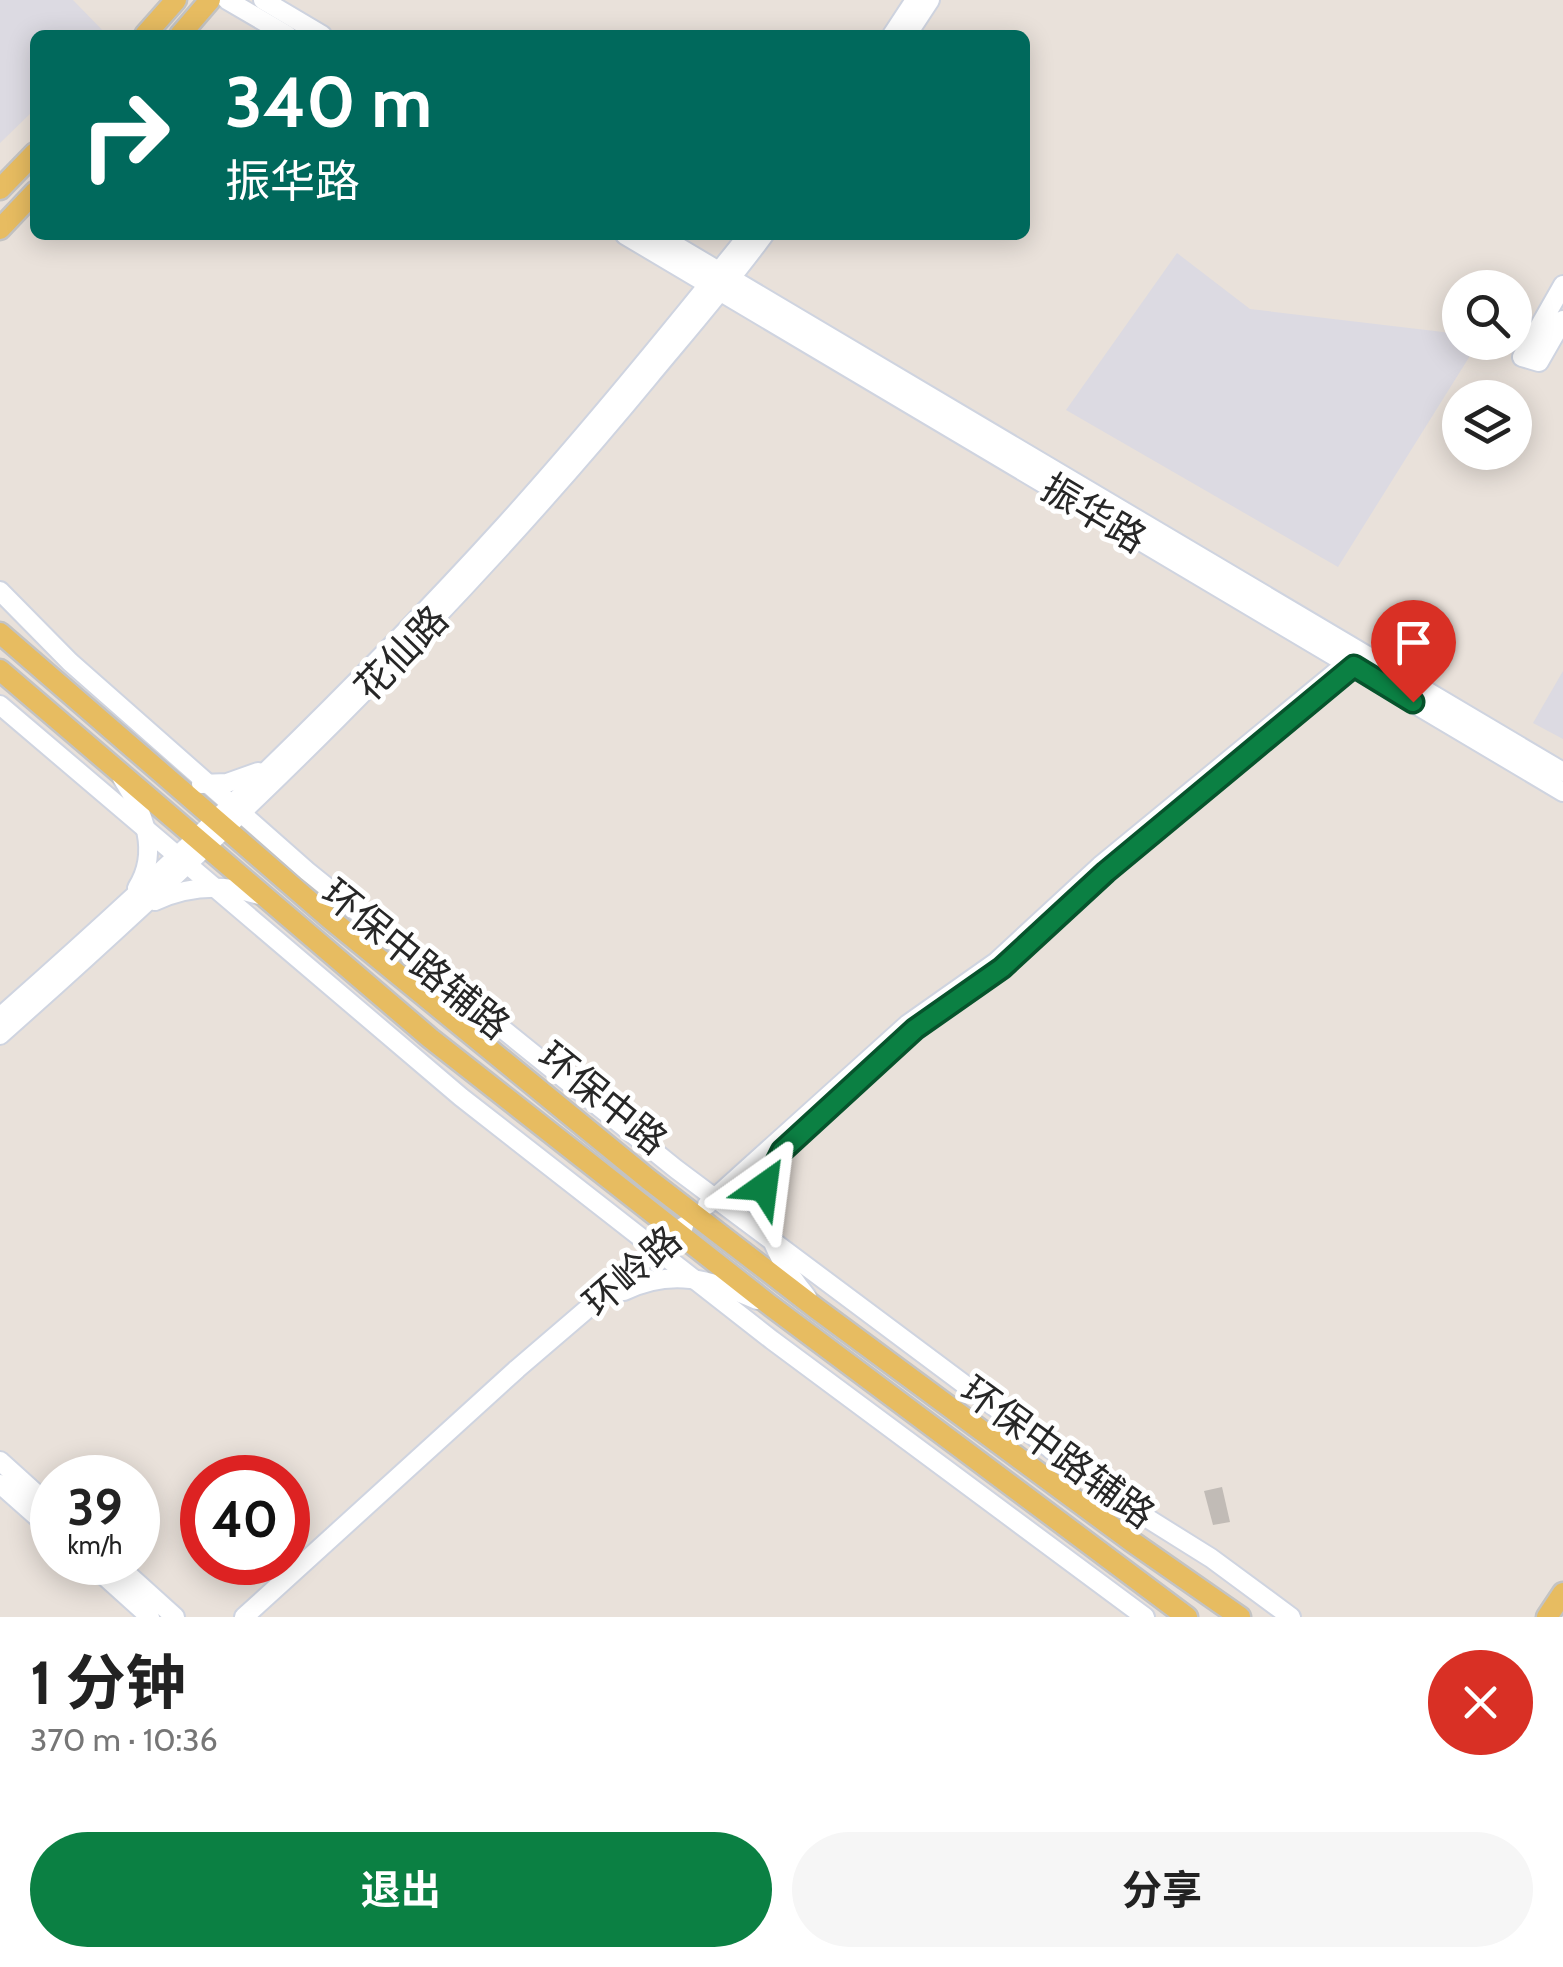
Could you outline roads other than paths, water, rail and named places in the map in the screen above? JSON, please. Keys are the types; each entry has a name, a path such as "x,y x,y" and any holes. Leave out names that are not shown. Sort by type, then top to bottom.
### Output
{"main road":[{"path":"149,30 176,0"},
{"path":"184,30 210,0"},
{"path":"0,189 30,158"},
{"path":"0,228 30,197"},
{"name":"环保中路","path":"0,633 294,889 648,1179 817,1309 1240,1617"},
{"name":"环保中路","path":"0,670 258,895 430,1038 771,1306 1187,1617"},
{"path":"1547,1617 1563,1594"}],"street":[{"path":"227,0 278,30"},
{"path":"263,0 314,30"},
{"path":"895,30 915,0"},
{"path":"910,30 930,0"},
{"name":"振华路","path":"635,240 719,281 1563,772"},
{"name":"振华路","path":"665,240 719,281 1563,792"},
{"name":"花仙路","path":"719,281 745,240"},
{"name":"花仙路","path":"0,1035 280,767 514,535 719,281 759,240"},
{"path":"1563,285 1522,357 1539,362 1563,320"},
{"name":"环保中路辅路","path":"0,591 70,662 264,834 696,1185 1123,1503 1211,1558 1291,1617"},
{"name":"环岭路","path":"258,1617 626,1283 655,1250 680,1236 782,1151 915,1029 1002,968 1106,872 1350,665"},
{"name":"环岭路","path":"718,1202 759,1159 908,1024 996,962 1100,866 1350,665"},
{"name":"环保中路辅路","path":"0,705 460,1097 655,1250 1145,1617"},
{"path":"150,766 181,781 208,784 280,767"},
{"path":"280,767 266,803 264,834 269,855 294,889"},
{"path":"119,774 139,808 147,832 147,869 132,906"},
{"path":"132,906 176,892 212,888 258,895"},
{"name":"花仙路","path":"0,1017 132,906"},
{"path":"782,1151 768,1175 763,1200 776,1246 797,1285 817,1309"},
{"path":"648,1179 696,1185 716,1181 759,1159"},
{"path":"632,1199 642,1212 655,1250"},
{"path":"626,1283 663,1277 694,1279 771,1306"},
{"name":"环岭路","path":"244,1617 517,1369 626,1283"},
{"path":"0,1460 30,1488"},
{"path":"0,1484 30,1511"},
{"path":"115,1585 150,1617"},
{"path":"140,1585 175,1617"}]}
